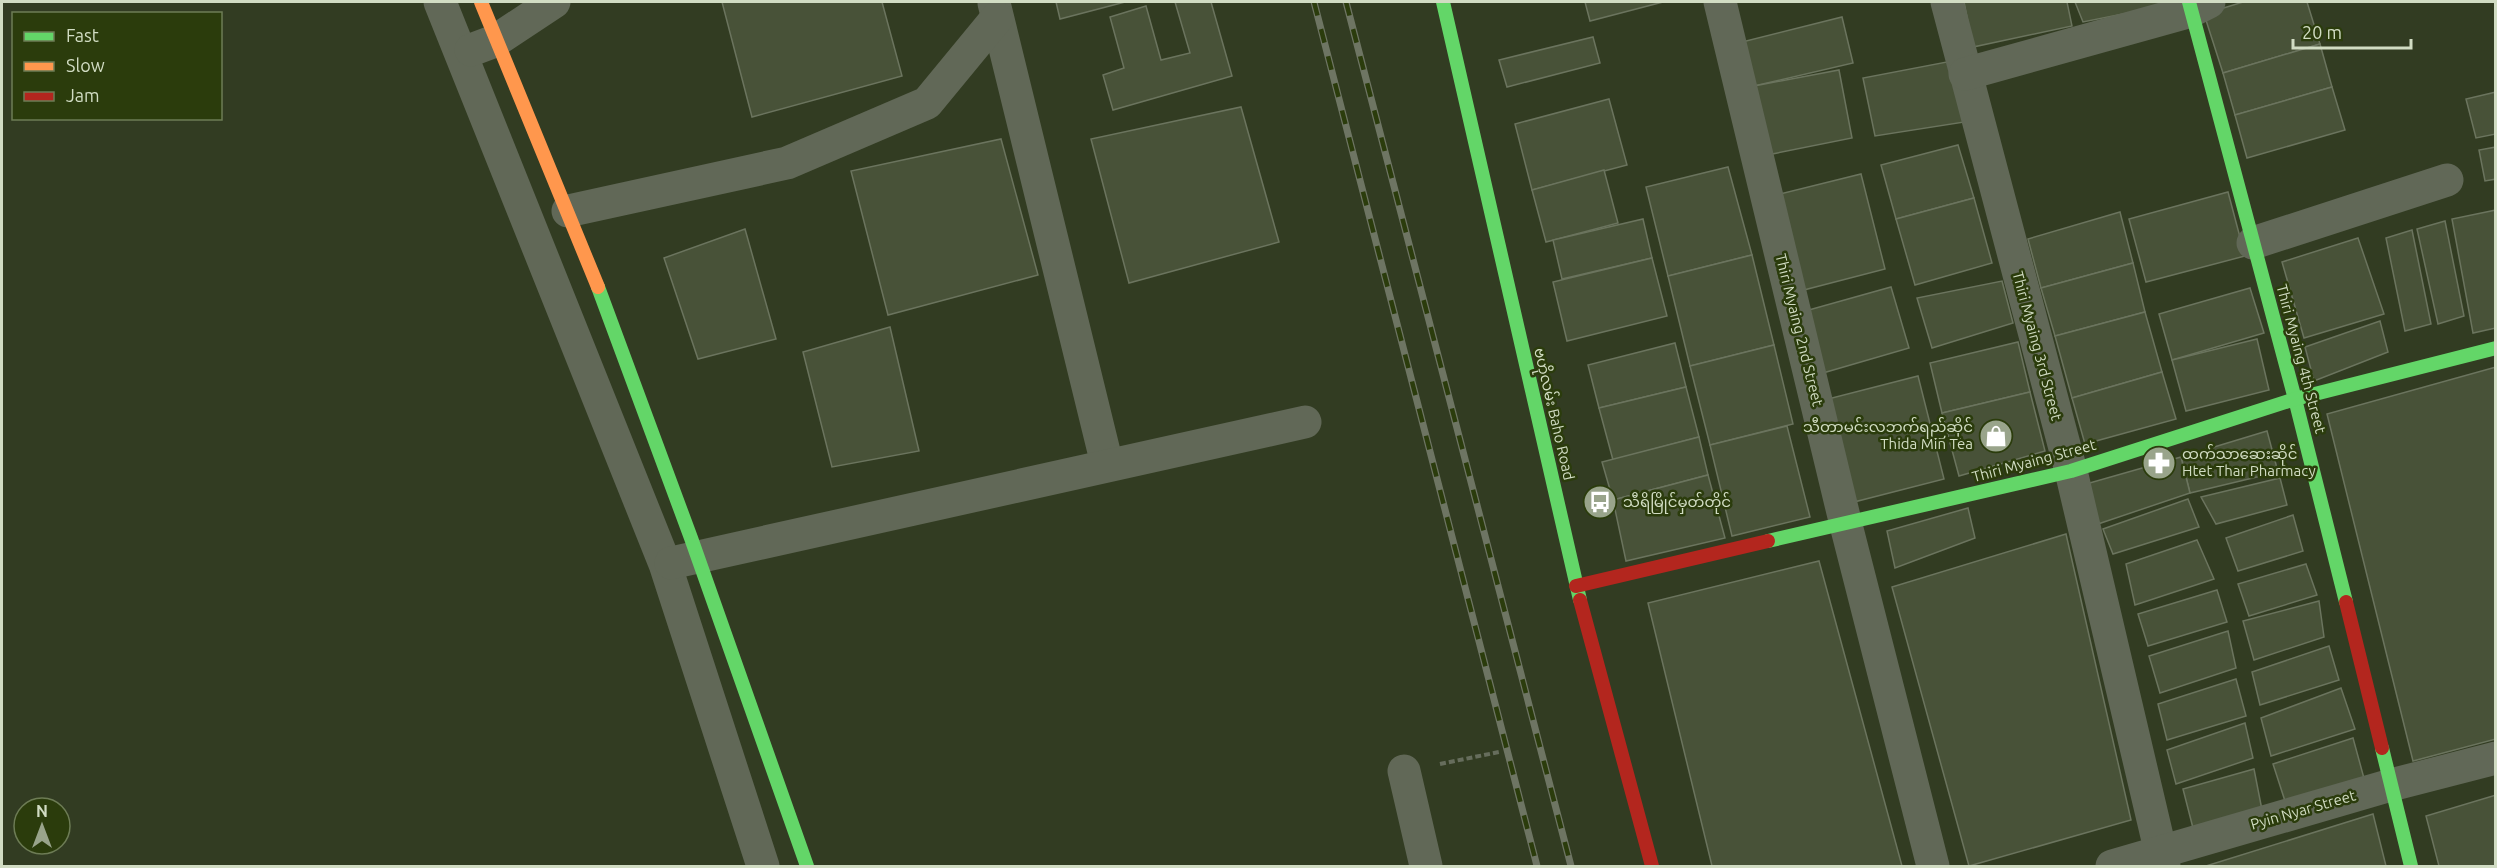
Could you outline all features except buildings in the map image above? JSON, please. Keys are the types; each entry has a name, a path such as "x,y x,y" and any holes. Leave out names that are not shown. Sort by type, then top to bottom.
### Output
{"street":[{"path":"440,2 665,564 763,867"},
{"path":"481,2 495,41 568,211 700,557 807,867"},
{"path":"460,54 495,41 554,2"},
{"name":"ဗဟိုလမ်း Baho Road","path":"1443,2 1576,586 1652,867"},
{"name":"Thiri Myaing 2nd Street","path":"1720,2 1846,525 1933,867"},
{"name":"Thiri Myaing 3rd Street","path":"1947,2 2071,471 2162,859"},
{"path":"1965,74 2197,5"},
{"name":"Thiri Myaing 4th Street","path":"2197,5 2253,243 2295,399 2411,867"},
{"path":"568,211 787,163 927,103 995,10"},
{"path":"995,10 1107,465"},
{"path":"510,179 548,165"},
{"path":"2253,243 2447,180"},
{"name":"Thiri Myaing Street","path":"1576,586 2071,471 2295,399 2496,348"},
{"path":"665,564 1305,422"},
{"name":"Pyin Nyar Street","path":"2112,867 2162,859 2391,786 2496,758"},
{"path":"1404,771 1426,867"}],"path":[{"path":"1404,771 1499,752"}],"railway":[{"path":"1314,2 1537,866"},
{"path":"1346,2 1571,866"}],"traffic: fast":[{"path":"1443,2 1580,600"},
{"path":"2189,2 2295,399 2346,602"},
{"path":"598,287 691,538 807,866"},
{"path":"1768,541 2071,471 2295,399 2496,348"},
{"path":"2382,748 2411,866"}],"traffic: slow":[{"path":"481,2 598,287"}],"traffic: jam":[{"path":"1576,586 1768,541"},
{"path":"1580,600 1652,866"},
{"path":"2346,602 2382,748"}],"place":[{"name":"သီတာမင်းလဘက်ရည်ဆိုင် Thida Min Tea","path":"1996,436"},
{"name":"ထက်သာဆေးဆိုင် Htet Thar Pharmacy","path":"2159,463"},
{"name":"သီရိမြိုင်မှတ်တိုင်","path":"1600,502"}]}
